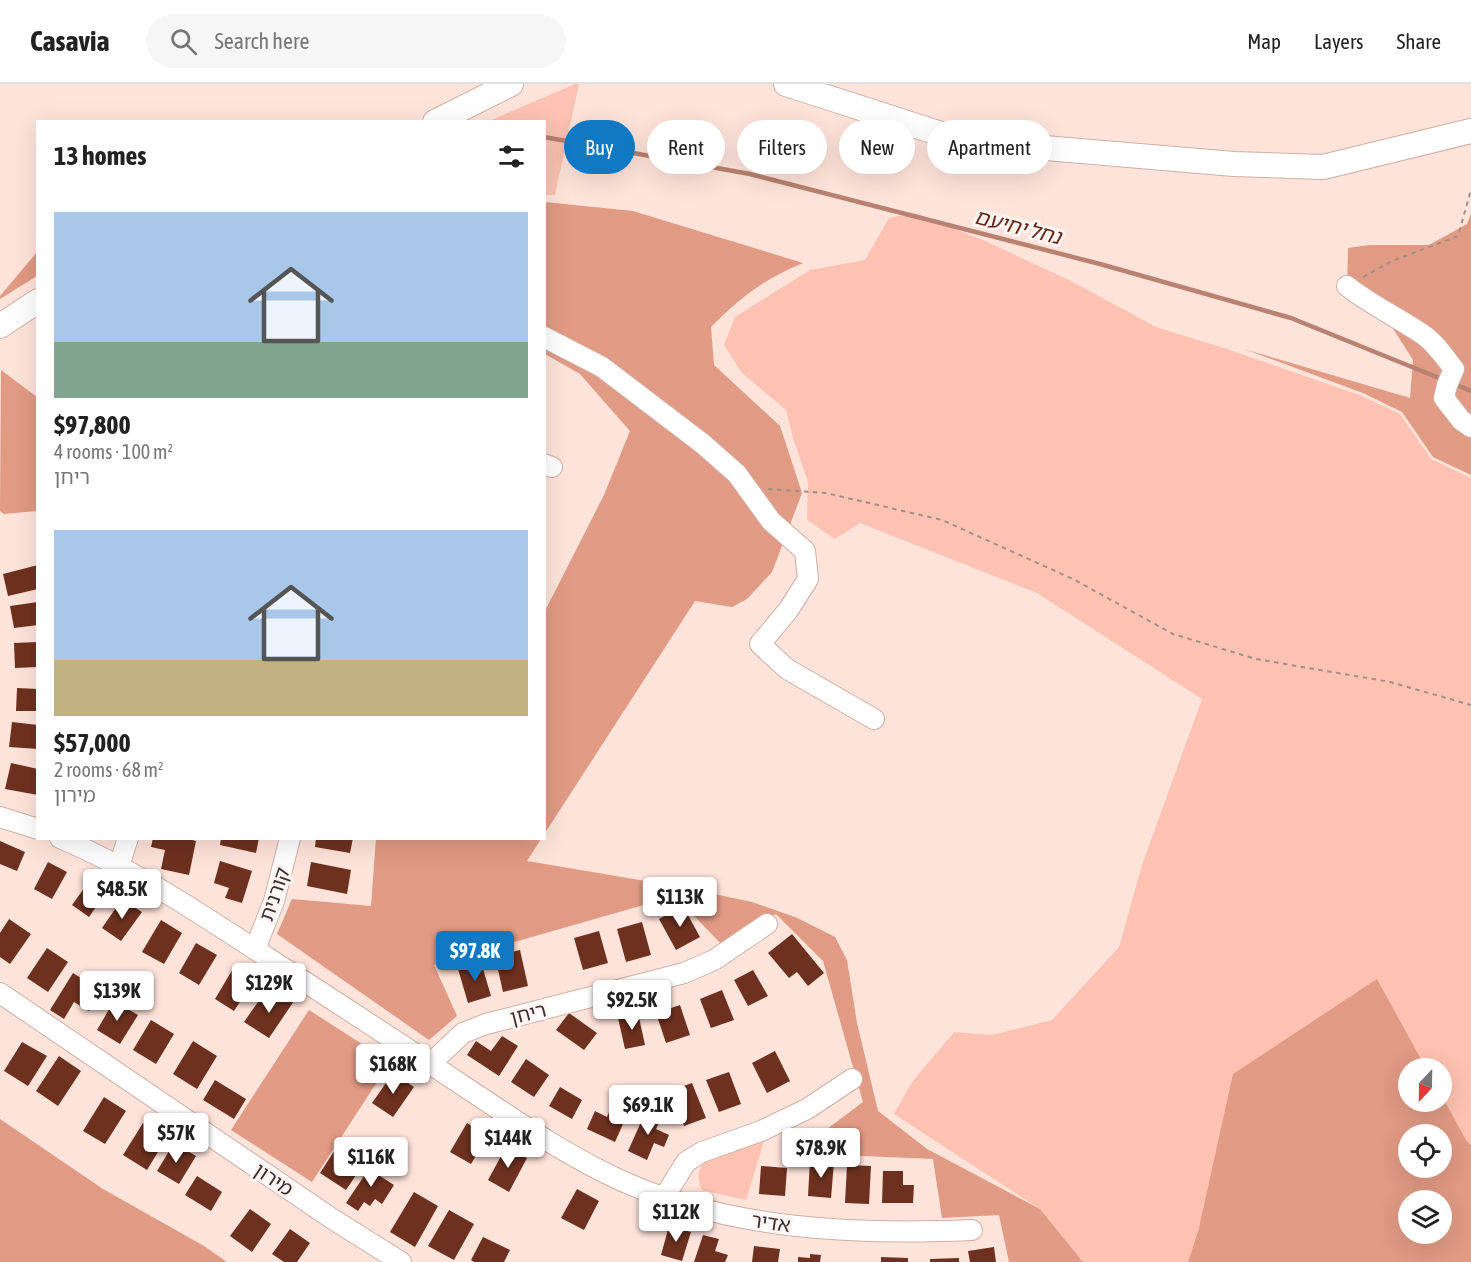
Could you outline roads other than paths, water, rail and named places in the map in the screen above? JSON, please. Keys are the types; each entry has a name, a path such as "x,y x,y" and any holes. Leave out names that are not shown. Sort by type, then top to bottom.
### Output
{"main road":[{"path":"439,120 511,84"},
{"path":"786,84 963,141 1234,164 1323,166 1471,131"},
{"path":"0,326 36,302"}],"street":[{"path":"1347,286 1365,300 1424,335 1454,369 1444,398 1461,420 1471,427"},
{"path":"546,338 602,366 703,444 737,474 771,522 805,551 808,579 789,609 760,644 787,669 874,719"},
{"path":"0,817 36,828"},
{"name":"אדיר","path":"64,840 119,866 255,949 557,1148 622,1181 696,1207 772,1224 829,1230 903,1233 972,1230"},
{"path":"119,866 127,840"},
{"name":"קורנית","path":"255,949 274,901 289,840"},
{"name":"ריחן","path":"430,1064 463,1033 486,1024 684,973 714,960 767,924"},
{"name":"מירון","path":"0,993 331,1218 401,1262"},
{"path":"665,1196 686,1162 702,1152 760,1131 807,1109 852,1079"}],"waterway":[{"name":"נחל יחיעם","path":"546,137 750,174 1100,264 1291,318 1444,380"},
{"name":"נחל יחיעם","path":"1454,384 1471,391"}]}
